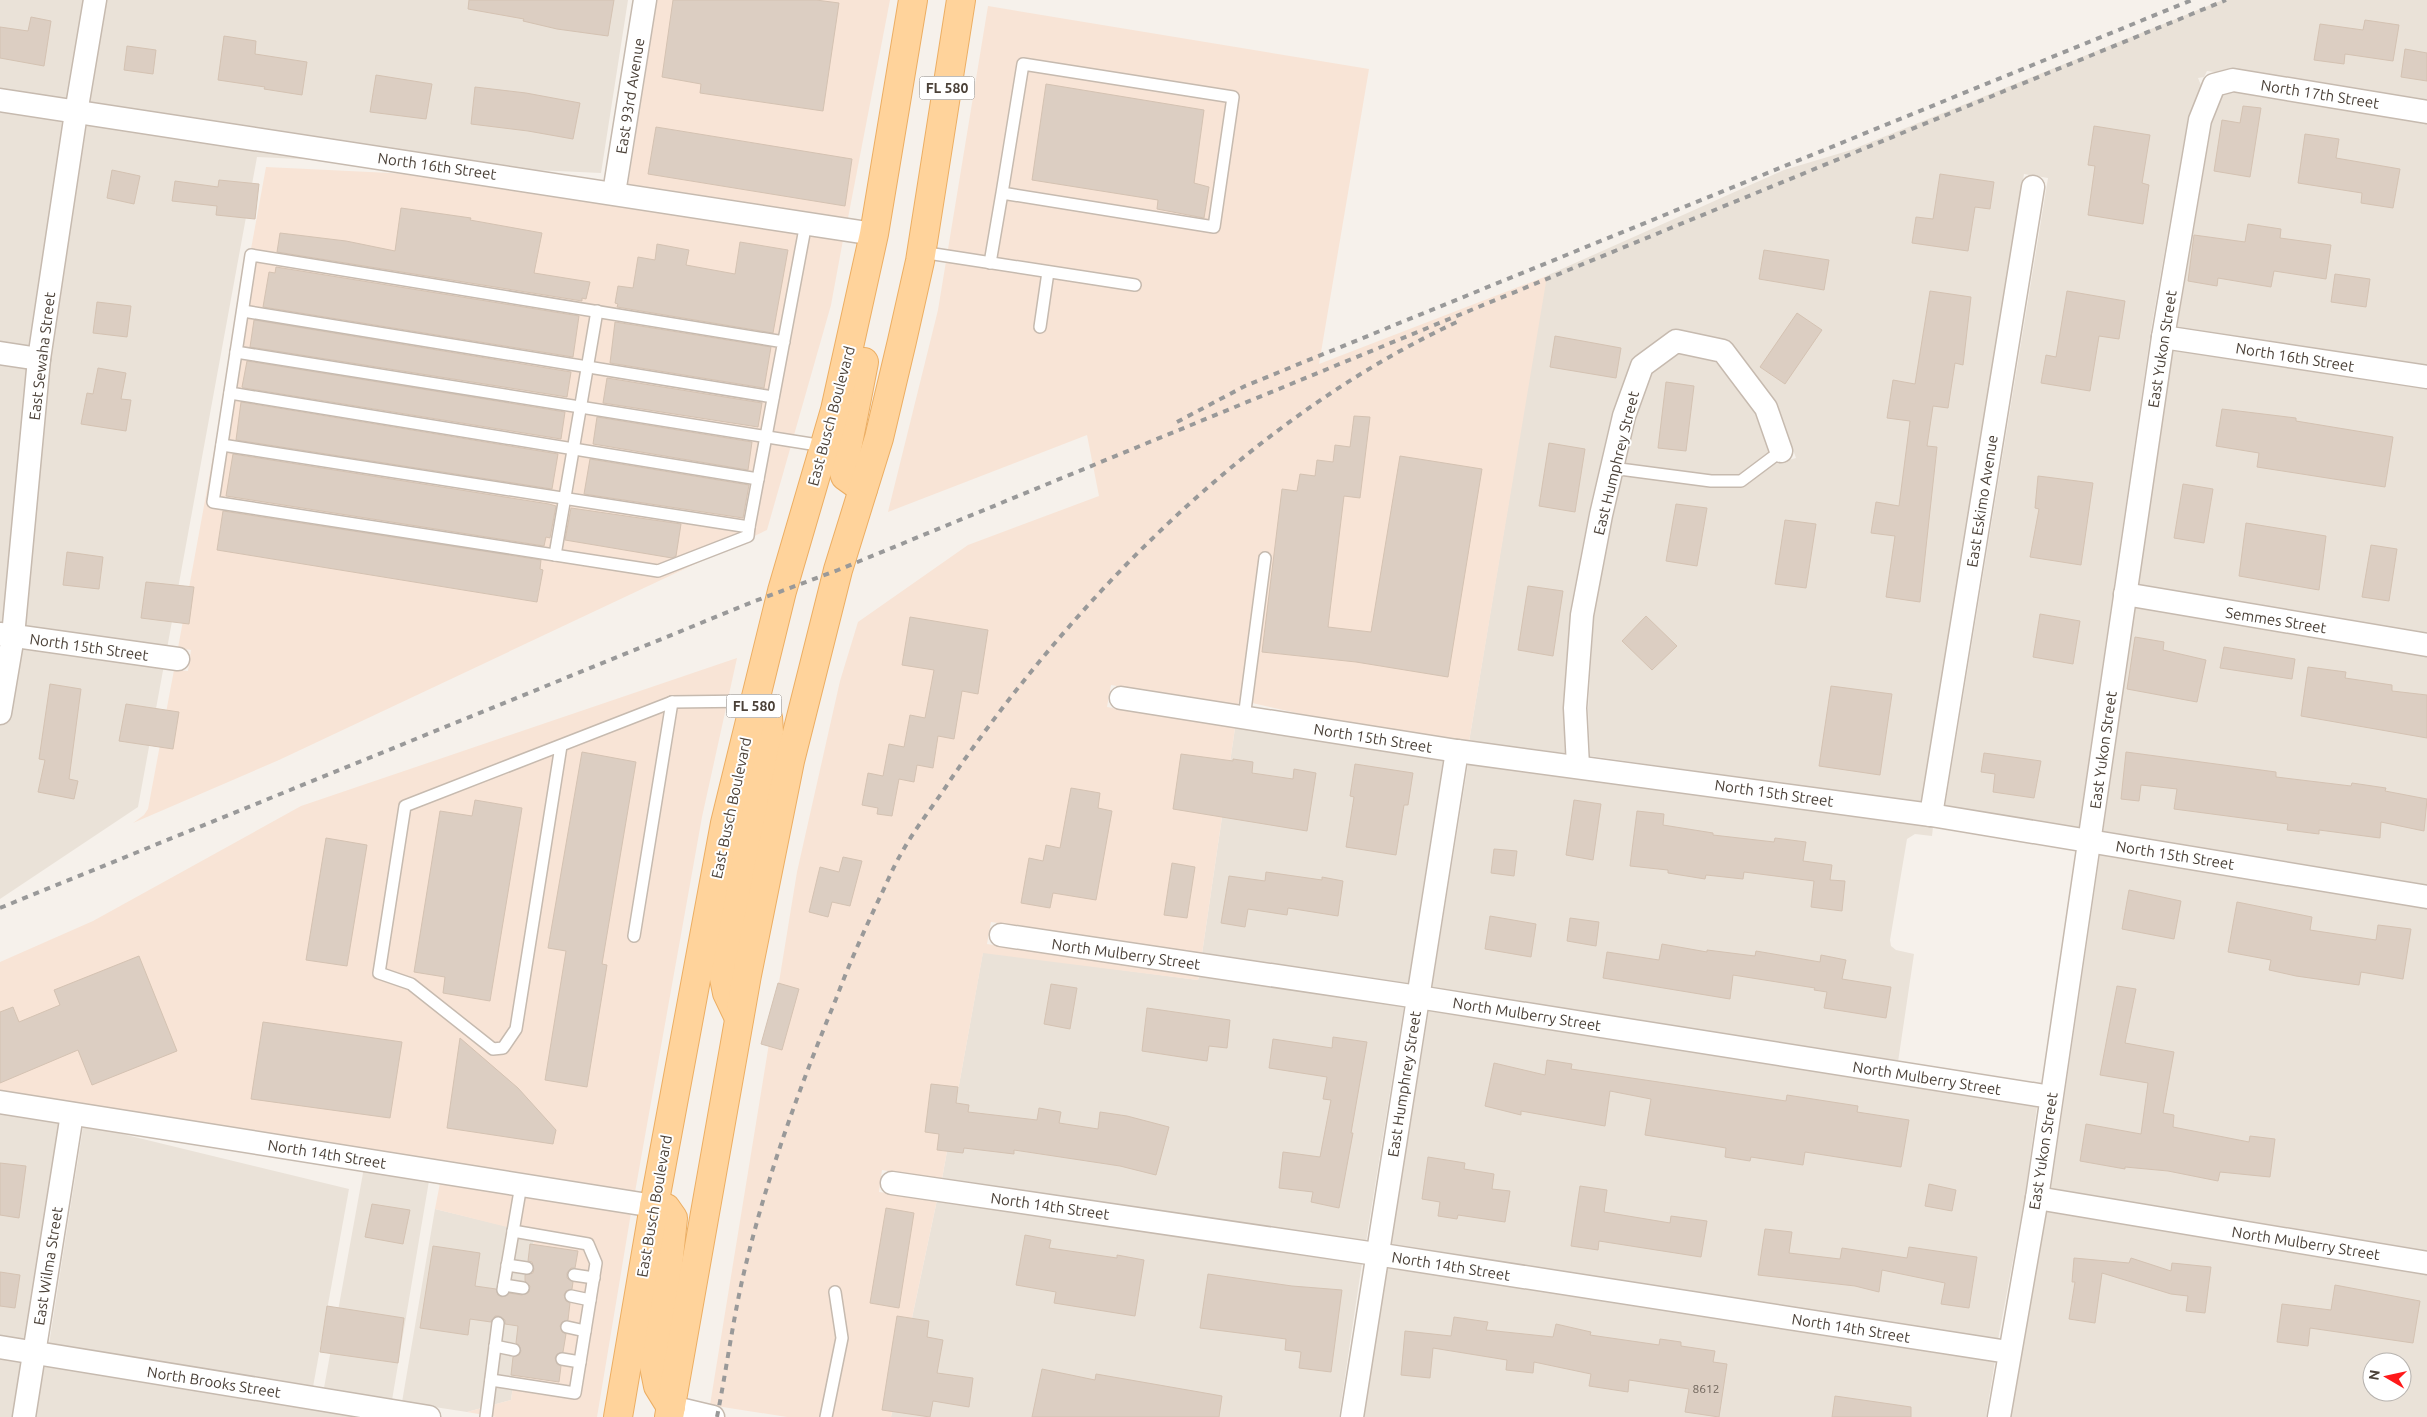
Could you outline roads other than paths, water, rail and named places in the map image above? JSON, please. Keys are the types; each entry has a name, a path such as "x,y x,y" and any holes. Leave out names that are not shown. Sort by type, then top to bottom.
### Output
{"main road":[{"name":"East Busch Boulevard","path":"618,1417 654,1206 725,823 782,591 824,446 862,290 874,234 913,0"},
{"name":"FL 580","path":"670,1412 739,1018 801,712 838,570 884,418 921,252 961,0"},
{"path":"862,290 871,305 873,318 843,469 845,476 863,489"},
{"path":"739,1018 727,993 723,973 768,741 768,716 755,701"},
{"path":"654,1206 666,1208 674,1218 667,1276 654,1345 653,1361 658,1386 670,1412"}],"street":[{"name":"East Sewaha Street","path":"0,713 7,635 39,360 95,0"},
{"name":"East 93rd Avenue","path":"614,193 645,0"},
{"name":"North 17th Street","path":"2214,85 2233,80 2427,112"},
{"name":"East Yukon Street","path":"1999,1417 2008,1352 2037,1198 2163,337 2200,120 2214,85"},
{"name":"North 16th Street","path":"0,100 874,234"},
{"name":"East Eskimo Avenue","path":"1931,816 2033,186"},
{"name":"North 16th Street","path":"2163,337 2427,377"},
{"name":"East Humphrey Street","path":"1578,766 1575,708 1582,615 1601,514 1624,416 1642,366 1676,341 1723,351 1766,408 1781,450"},
{"path":"0,353 39,360"},
{"name":"Semmes Street","path":"2125,594 2427,645"},
{"name":"North 15th Street","path":"7,635 178,659"},
{"name":"North 15th Street","path":"1121,698 1457,751 1578,766 1931,816 2427,897"},
{"name":"East Humphrey Street","path":"1352,1417 1376,1254 1457,751"},
{"name":"North Mulberry Street","path":"1001,935 1418,997 2051,1097"},
{"name":"North 14th Street","path":"0,1102 654,1206"},
{"name":"East Wilma Street","path":"24,1417 72,1114"},
{"name":"North 14th Street","path":"892,1183 1376,1254 2008,1352"},
{"name":"North Mulberry Street","path":"2037,1198 2427,1263"},
{"name":"North Brooks Street","path":"0,1347 429,1417"},
{"path":"670,1412 713,1417"}],"lane":[{"path":"990,263 1023,64 1233,97 1214,227 1002,193"},
{"path":"784,342 251,255 213,502 658,571 748,536 773,397 784,342 806,223"},
{"path":"921,252 1135,285"},
{"path":"1040,327 1048,272"},
{"path":"243,311 773,397"},
{"path":"555,555 597,312"},
{"path":"236,352 824,446"},
{"path":"230,393 758,479"},
{"path":"222,445 749,527"},
{"path":"1612,468 1711,481 1741,481 1781,450"},
{"path":"1244,718 1265,558"},
{"path":"561,746 516,1029 503,1048 493,1049 411,984 379,973 405,806 672,702 755,701"},
{"path":"634,936 672,702"},
{"path":"520,1184 504,1287 524,1288"},
{"path":"491,1380 575,1393 594,1278 596,1263 588,1244 513,1230"},
{"path":"507,1265 527,1268"},
{"path":"574,1275 594,1278"},
{"path":"826,1417 842,1338 835,1292"},
{"path":"571,1296 590,1300"},
{"path":"486,1417 498,1323"},
{"path":"567,1327 585,1331"},
{"path":"495,1346 514,1350"},
{"path":"562,1359 580,1362"}],"railway":[{"path":"1177,422 1245,386 2192,0"},
{"path":"0,908 755,601 838,570 2226,0"},
{"path":"717,1417 742,1281 771,1173 808,1068 846,973 895,864 919,825 1001,710 1055,643 1113,578 1176,516 1242,459 1311,407 1384,360 1459,321"}]}
